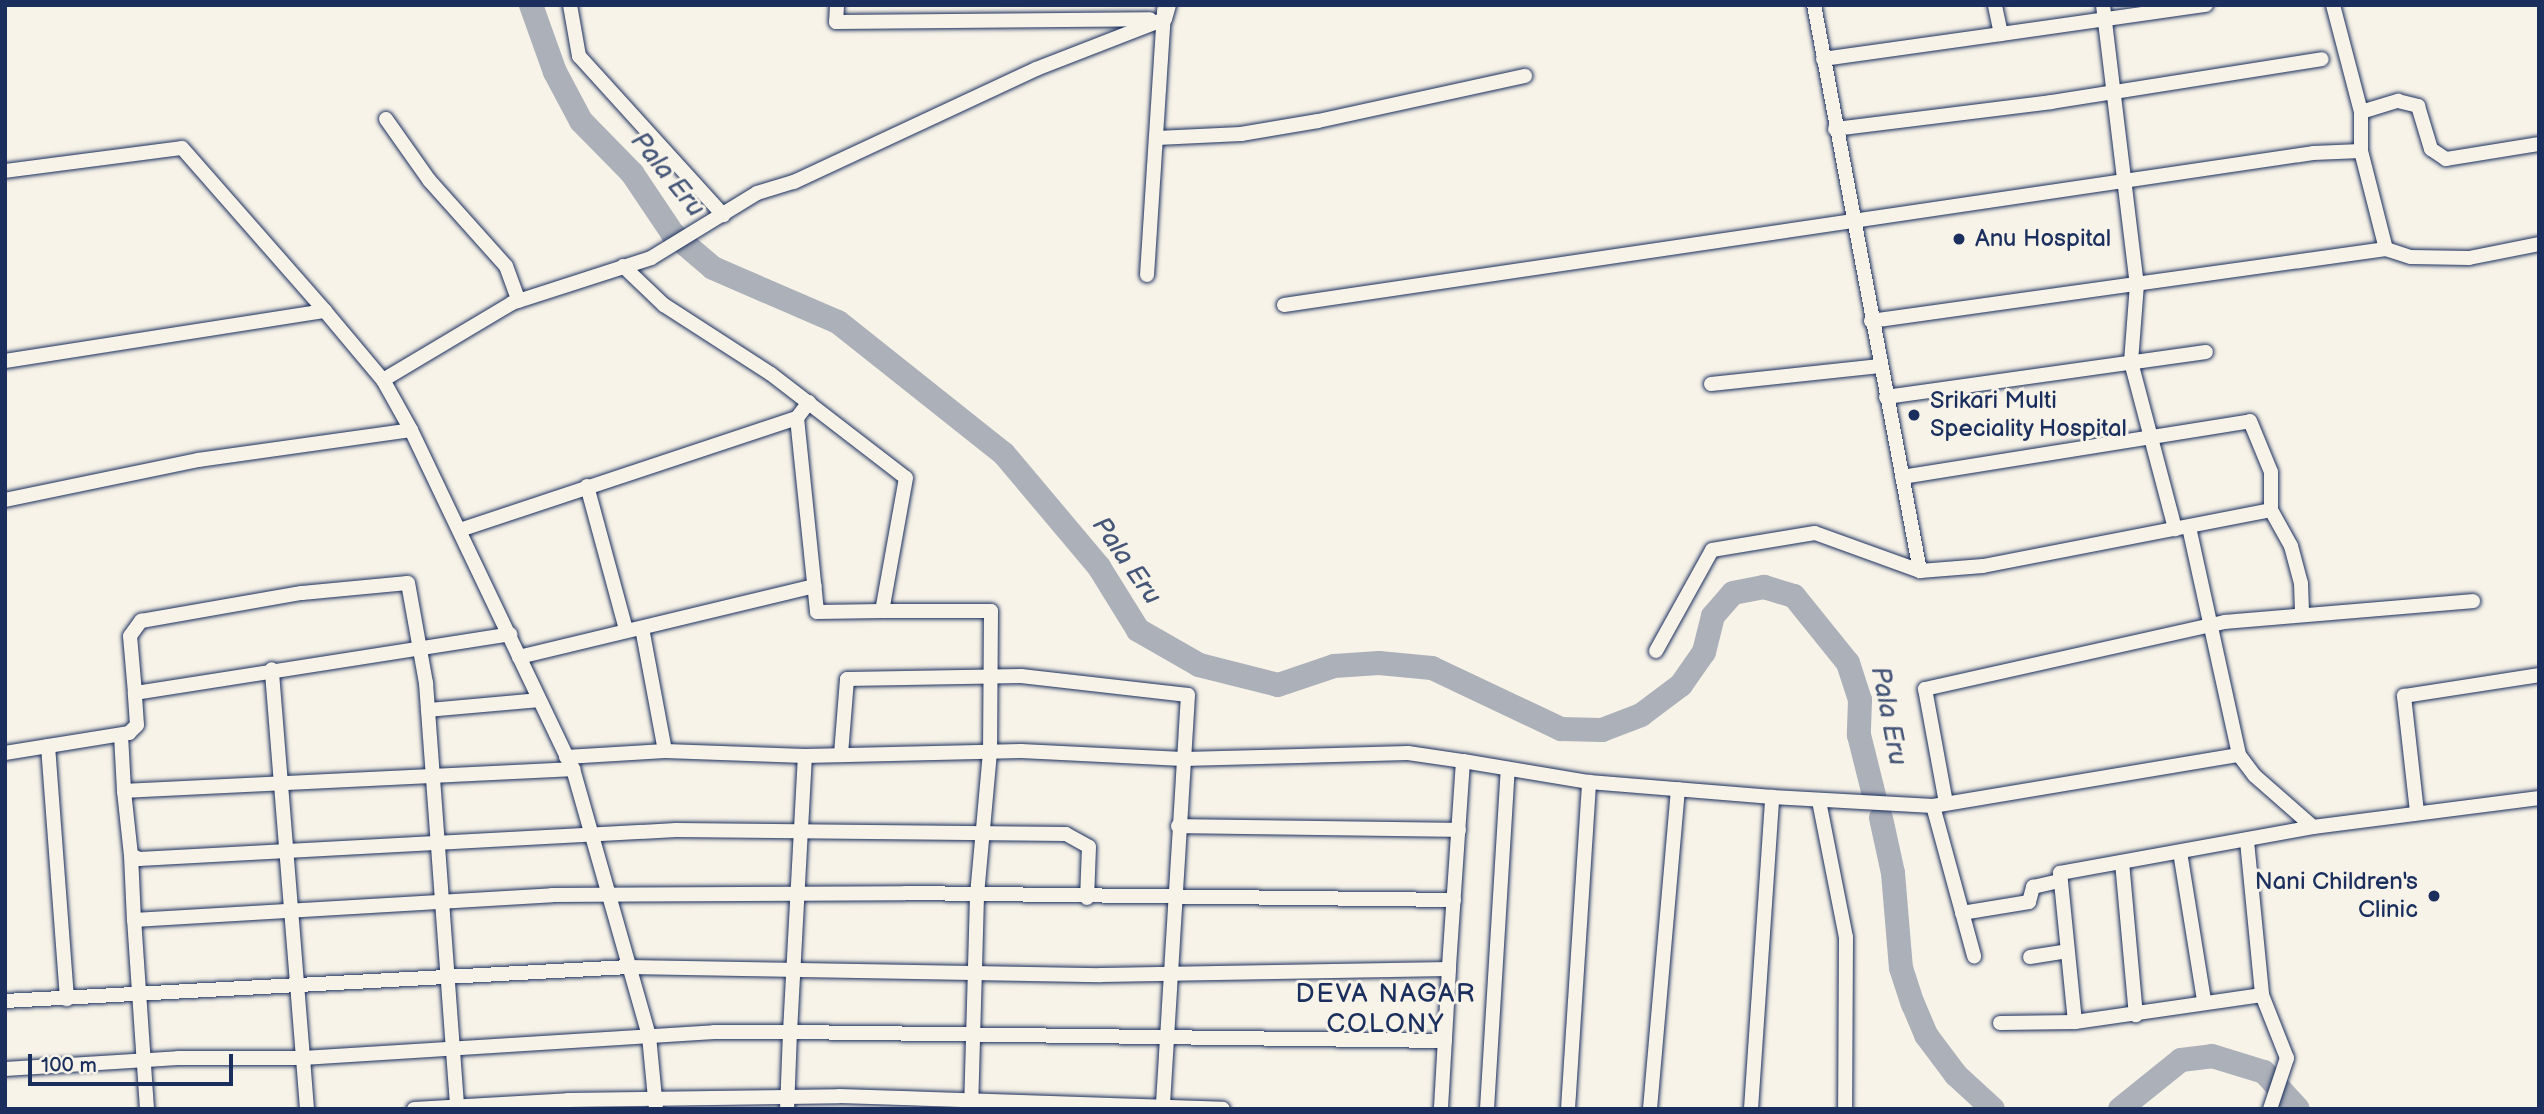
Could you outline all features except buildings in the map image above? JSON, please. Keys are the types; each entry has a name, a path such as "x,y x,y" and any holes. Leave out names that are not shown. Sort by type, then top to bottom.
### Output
{"street":[{"path":"570,5 579,56 723,215"},
{"path":"837,5 836,22 1166,10"},
{"path":"1814,5 1852,223 1920,571"},
{"path":"1995,5 2001,34"},
{"path":"1823,59 2001,34 2103,12 2206,5"},
{"path":"2333,5 2361,112 2361,151 2386,249"},
{"path":"383,380 519,301 623,266 672,245 757,193 794,182 1166,10"},
{"path":"1147,275 1166,10"},
{"path":"2103,12 2137,284 2131,362 2148,434 2182,528 2211,625 2239,755 2255,776 2313,827"},
{"path":"1835,129 2113,93 2322,59"},
{"path":"1157,138 1241,134 1318,121 1525,76"},
{"path":"2361,112 2398,101 2418,106 2431,149 2446,159 2539,144"},
{"path":"386,119 429,180 506,266 519,301"},
{"path":"5,171 182,148 383,380 460,530 569,763 649,1035 655,1105"},
{"path":"1284,305 2124,182 2361,151"},
{"path":"1871,321 2386,249 2411,257 2469,258 2539,244"},
{"path":"623,266 663,305 809,402 906,478 882,611"},
{"path":"5,361 325,311"},
{"path":"1886,397 2206,352"},
{"path":"1711,384 1880,366"},
{"path":"460,530 797,418 809,402"},
{"path":"797,418 817,611 991,611 989,752 977,896 974,974 976,1037 971,1106"},
{"path":"1902,477 2216,422 2254,423 2271,472 2271,510 2294,558 2302,614"},
{"path":"5,500 198,460 411,430"},
{"path":"587,486 626,631"},
{"path":"1656,651 1712,550 1815,533 1920,571 1983,566 2271,510"},
{"path":"5,752 121,735 137,725 130,636 141,621 302,593 408,583 421,644 435,776 457,1107"},
{"path":"519,657 815,586"},
{"path":"1974,956 1939,805 1925,689 2211,625 2302,614 2473,601"},
{"path":"642,628 665,751"},
{"path":"135,693 421,644 510,634"},
{"path":"272,669 289,854 307,1109"},
{"path":"2417,812 2404,696 2539,674"},
{"path":"841,754 847,680 988,678 1188,695 1173,897 1163,1107"},
{"path":"428,710 539,700"},
{"path":"121,735 146,1109"},
{"path":"48,746 67,999"},
{"path":"124,791 435,776 665,751 805,755 1136,753 1183,759 1408,753 1589,782 1819,801 1939,805 2239,755"},
{"path":"788,1103 790,968 798,893 805,755"},
{"path":"1441,1109 1463,761"},
{"path":"1487,1109 1508,769"},
{"path":"1569,1109 1589,782"},
{"path":"1650,1109 1678,789"},
{"path":"1751,1109 1772,797"},
{"path":"2075,1022 2060,873 2313,827 2539,798"},
{"path":"1819,801 1846,937 1845,1109"},
{"path":"1178,827 1459,830"},
{"path":"131,855 139,859 289,854 439,846 591,833 802,828 1066,834 1085,840 1087,898"},
{"path":"2247,841 2262,995 2287,1058 2270,1109"},
{"path":"2180,852 2204,1001"},
{"path":"2122,862 2136,1015"},
{"path":"1962,913 2029,902 2033,887 2060,881"},
{"path":"134,920 606,895 798,893 1454,900"},
{"path":"2031,957 2068,951"},
{"path":"5,1001 139,996 628,967 790,968 974,974 1449,969"},
{"path":"2000,1023 2075,1022 2136,1015 2204,1001 2262,995"},
{"path":"5,1069 143,1060 303,1058 649,1035 790,1032 976,1037 1445,1041"},
{"path":"414,1109 788,1103 1223,1109"}],"waterway":[{"name":"Pala Eru","path":"531,5 555,72 581,121 632,173 673,234 713,268 838,322 1004,454 1099,567 1138,630 1199,665 1278,685 1334,666 1379,663 1432,668 1561,729 1602,730 1641,715 1681,685 1704,652 1713,616 1733,593 1764,587 1794,596 1848,663 1860,700 1859,735 1874,795"},
{"name":"Pala Eru","path":"1881,818 1893,873 1901,968 1913,1004 1926,1035 1956,1075 1993,1109"},
{"name":"Pala Eru","path":"2120,1109 2181,1060 2212,1056 2264,1072 2298,1109"}],"place":[{"name":"Anu Hospital","path":"1959,239"},
{"name":"Srikari Multi Speciality Hospital","path":"1914,415"},
{"name":"Nani Children's Clinic","path":"2434,896"}],"district":[{"name":"DEVA NAGAR COLONY","path":"1386,1010"}]}
